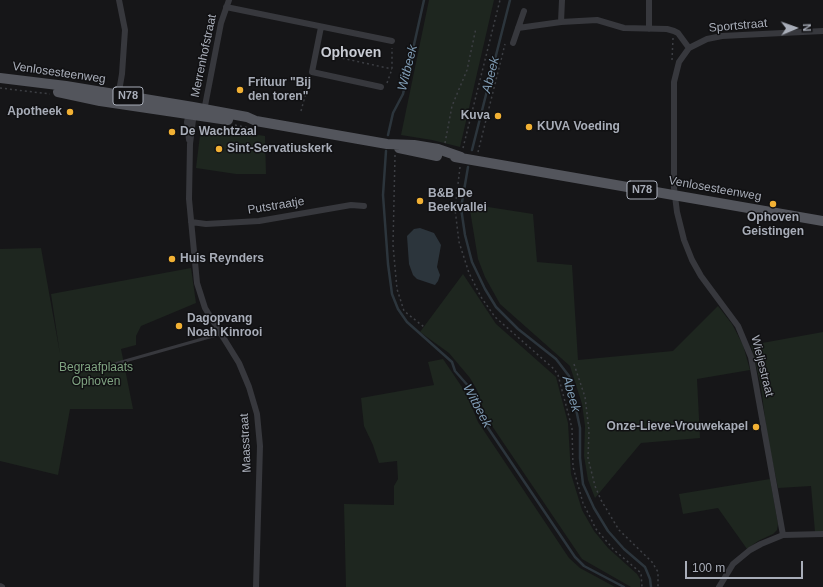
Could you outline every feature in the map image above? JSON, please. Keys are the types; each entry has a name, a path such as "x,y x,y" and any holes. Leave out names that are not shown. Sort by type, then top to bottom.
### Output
{"main road":[{"name":"Venlosesteenweg","path":"0,78 66,86 117,99"},
{"name":"Venlosesteenweg","path":"0,85 117,99 197,112 247,117 256,121 392,146 437,156 461,157"},
{"name":"Venlosesteenweg","path":"392,146 414,145 476,160 823,221"}],"street":[{"path":"117,99 122,74 125,30 119,0"},
{"name":"Merrenhofstraat","path":"197,112 229,0"},
{"path":"561,22 562,0"},
{"path":"649,0 650,29"},
{"path":"226,7 392,40"},
{"path":"513,43 524,11"},
{"path":"518,28 561,22 596,20 624,28 667,29 678,32 689,48 679,62 676,75 674,102 675,195"},
{"path":"321,26 312,72 381,87"},
{"name":"Sportstraat","path":"689,48 707,39 722,36 823,31"},
{"name":"Maasstraat","path":"197,112 187,122 190,144 189,198 197,283 205,308 239,363 249,387 257,414 260,446 256,587"},
{"name":"Wieljestraat","path":"675,195 677,212 684,240 692,260 700,276 738,326 751,357 783,535"},
{"name":"Putstraatje","path":"191,222 206,224 259,221 351,205 364,206"},
{"path":"719,587 733,564 750,550 783,535 823,534"}],"lane":[{"path":"97,369 221,334"}],"path":[{"path":"500,0 461,157 455,209 459,242 469,273 481,297 495,317 554,369 558,375 572,428 573,467 583,503 596,529 614,550 641,573 642,587"},
{"path":"444,152 446,128 452,106 467,70 476,28"},
{"path":"674,31 672,66 676,75"},
{"path":"381,87 387,83 392,69 392,40"},
{"path":"476,160 506,43 513,43"},
{"path":"316,52 392,69"},
{"path":"301,111 312,72"},
{"path":"392,146 393,245 397,289 404,311 424,327"},
{"path":"574,364 586,397 589,430 588,458 594,486 600,500 619,530 652,562 658,572 658,587"}],"green space":[{"path":"429,0 494,0 460,147 432,140 401,135"},
{"path":"201,127 265,136 266,174 236,174 196,168"},
{"path":"469,204 533,214 537,262 572,265 578,360 673,351 718,306 732,324 743,345 750,370 697,379 700,438 641,443 595,498 588,480 584,456 585,426 582,404 570,366 500,304 485,277 478,259"},
{"name":"Begraafplaats Ophoven","path":"41,248 60,354 51,294 191,268 196,303 141,326 136,336 136,345 121,349 133,409 70,409 58,475 0,461 0,249"},
{"path":"463,274 496,324 556,377 568,423 571,474 582,510 594,531 608,548 637,574 640,579 640,587 631,587 582,559 486,417 477,390 470,378 449,353 420,332"},
{"path":"823,332 823,532 815,532 811,486 778,488 767,435 761,386 751,345"},
{"path":"443,359 466,393 478,422 569,558 580,568 615,587 346,587 344,504 394,505 394,486 398,479 397,461 379,463 373,445 364,426 361,398 434,385 428,362"},
{"path":"770,479 778,524 777,530 773,534 758,541 747,549 718,508 683,514 679,494"}],"shaded area":[{"path":"420,228 434,233 441,245 437,267 440,275 435,285 417,279 413,275 409,264 407,236 414,229"}],"waterway":[{"name":"Witbeek","path":"388,135 393,113 403,94 424,0"},
{"name":"Abeek","path":"472,150 510,0"},
{"name":"Witbeek","path":"386,151 383,195 388,264 392,294 398,309 407,322 452,362 455,371 470,388 482,419 575,557 584,566 624,587"},
{"name":"Abeek","path":"468,167 461,208 465,235 472,262 485,289 496,307 518,329 556,359 569,376 580,428 580,458 583,484 594,508 608,531 624,549 645,567 650,579 651,587"}],"place":[{"name":"Frituur \"Bij den toren\"","path":"240,90"},
{"name":"Apotheek","path":"70,112"},
{"name":"Kuva","path":"498,116"},
{"name":"KUVA Voeding","path":"529,127"},
{"name":"De Wachtzaal","path":"172,132"},
{"name":"Sint-Servatiuskerk","path":"219,149"},
{"name":"B&B De Beekvallei","path":"420,201"},
{"name":"Ophoven Geistingen","path":"773,204"},
{"name":"Huis Reynders","path":"172,259"},
{"name":"Dagopvang Noah Kinrooi","path":"179,326"},
{"name":"Onze-Lieve-Vrouwekapel","path":"756,427"}],"district":[{"name":"Ophoven","path":"351,53"}]}
